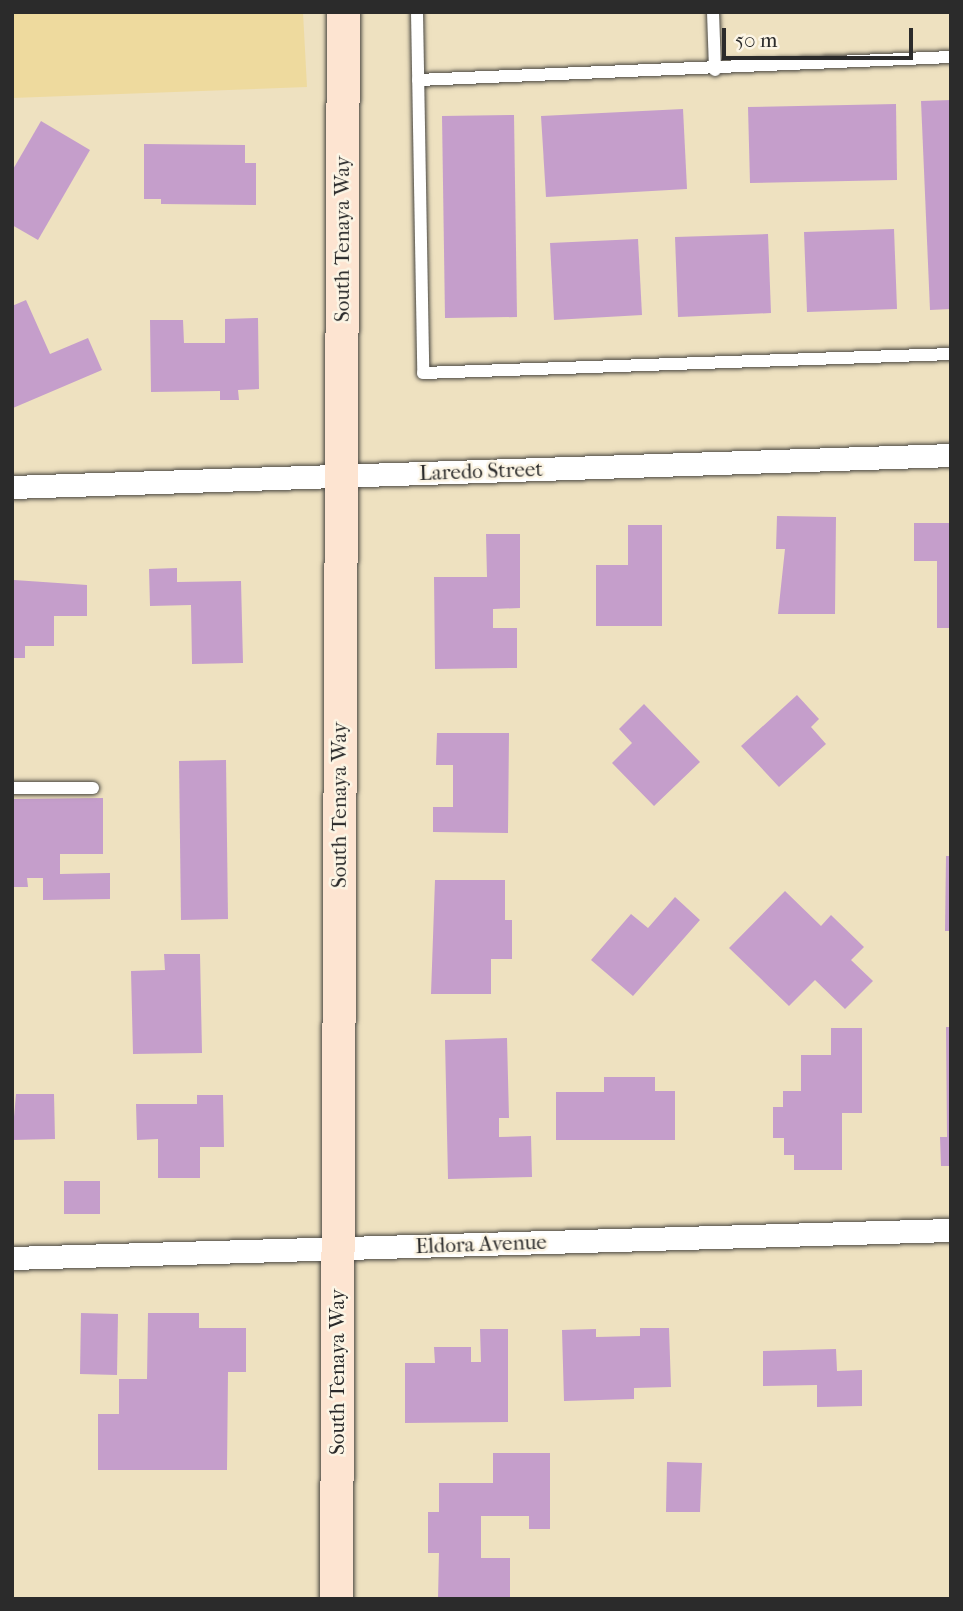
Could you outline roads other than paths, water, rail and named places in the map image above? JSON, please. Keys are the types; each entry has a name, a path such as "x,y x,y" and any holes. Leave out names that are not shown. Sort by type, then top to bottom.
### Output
{"street":[{"name":"South Tenaya Way","path":"336,1599 344,12"},
{"name":"Laredo Street","path":"12,487 951,455"},
{"name":"Eldora Avenue","path":"12,1258 951,1230"}],"lane":[{"path":"344,12 352,12"},
{"path":"417,12 424,373 951,354"},
{"path":"713,12 715,70"},
{"path":"418,80 715,70 951,57"},
{"path":"12,788 93,788"}]}
